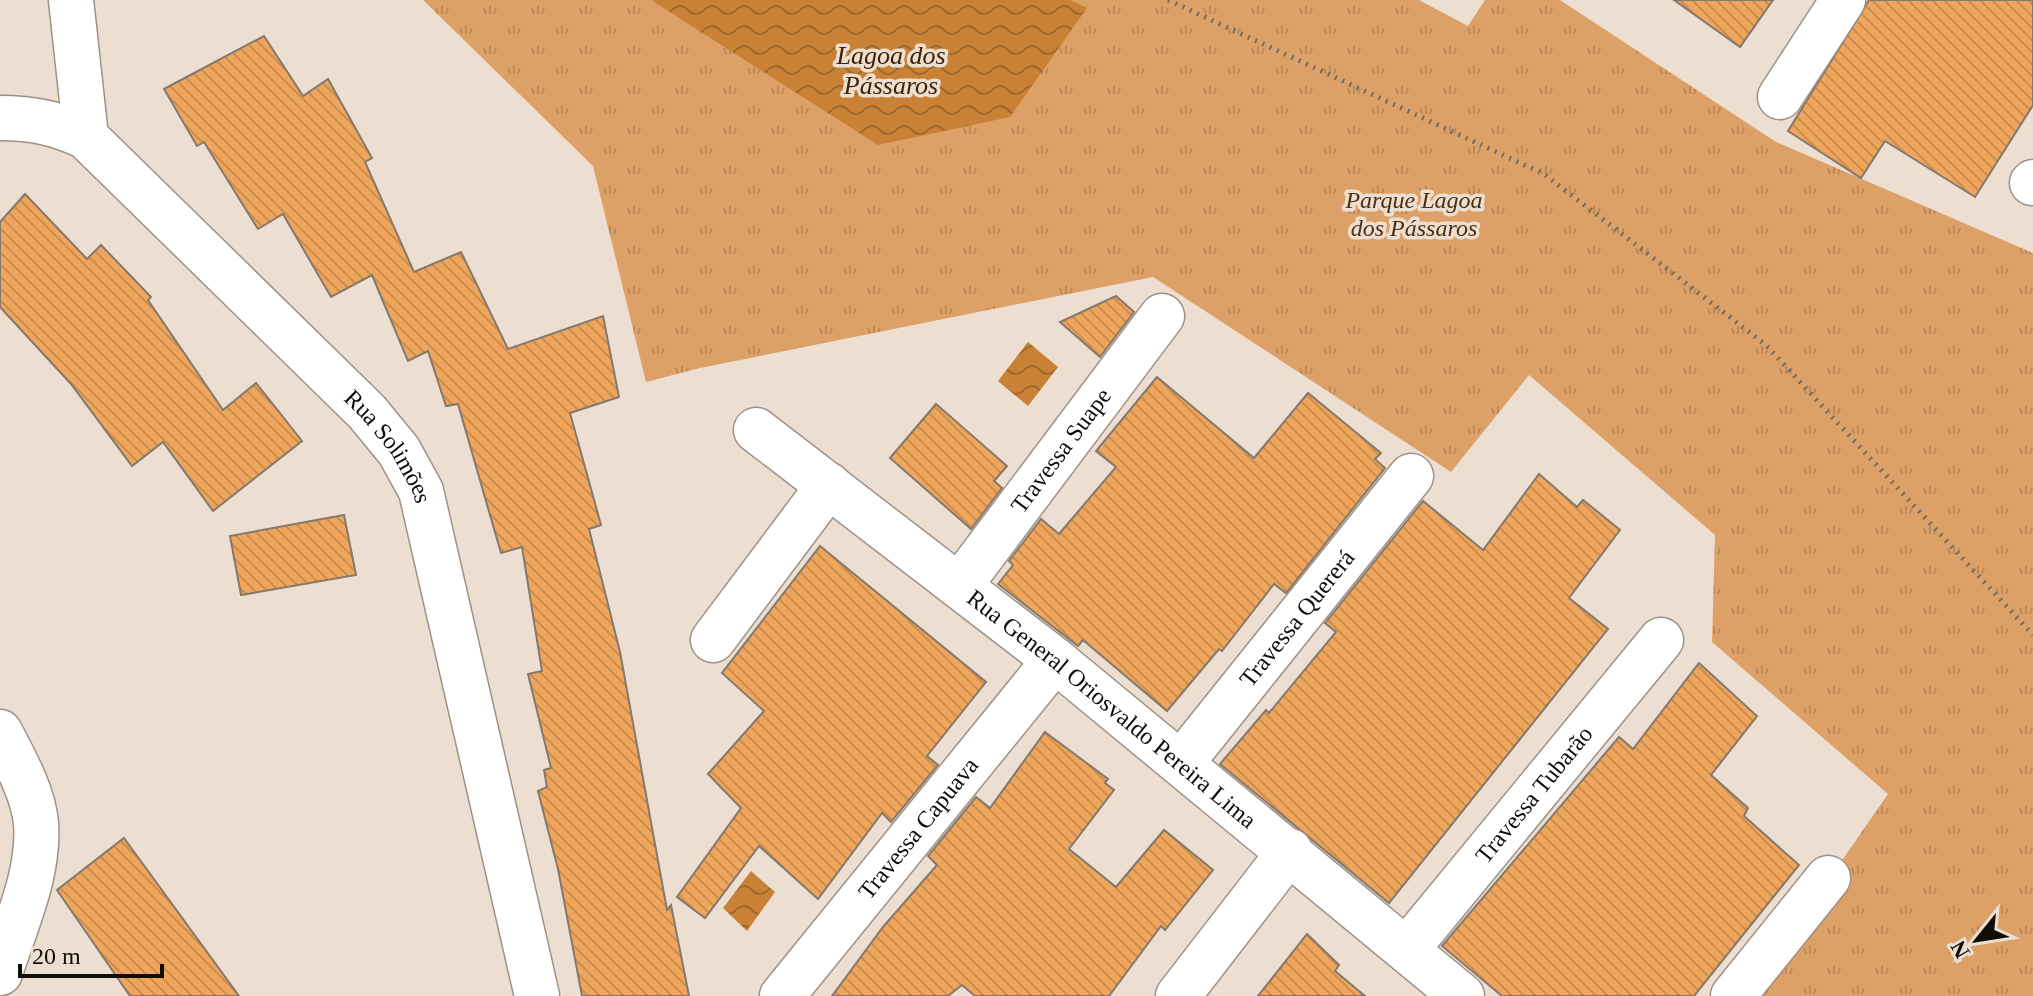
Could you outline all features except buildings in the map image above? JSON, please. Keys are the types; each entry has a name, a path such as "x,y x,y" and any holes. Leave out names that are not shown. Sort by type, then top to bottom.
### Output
{"street":[{"path":"71,0 86,137"},
{"path":"1780,97 1843,0"},
{"path":"0,118 32,118 62,126 86,137"},
{"name":"Rua Solimões","path":"86,137 367,412 399,451 421,491 537,996"},
{"name":"Travessa Suape","path":"960,585 1162,316"},
{"name":"Rua General Oriosvaldo Pereira Lima","path":"756,430 1055,660 1462,996"},
{"name":"Travessa Quererá","path":"1182,762 1411,476"},
{"path":"713,640 829,485"},
{"name":"Travessa Tubarão","path":"1407,949 1661,640"},
{"name":"Travessa Capuava","path":"782,996 1055,660"},
{"path":"0,732 21,775 36,822 33,868 0,973"},
{"path":"1178,996 1290,851"},
{"path":"1733,996 1828,878"}],"path":[{"path":"1168,0 1544,174 1766,345 2033,635"}],"green space":[{"name":"Parque Lagoa dos Pássaros","path":"423,0 1419,0 1468,26 1485,0 1560,0 1776,142 2033,253 2033,996 1748,996 1888,794 1712,642 1715,535 1529,375 1451,472 1153,277 700,368 646,382 593,166"}],"water":[{"name":"Lagoa dos Pássaros","path":"651,0 1070,0 1087,8 1010,117 878,145"},
{"path":"1028,342 1058,367 1028,406 998,381"},
{"path":"751,871 775,892 747,931 723,908"}]}
